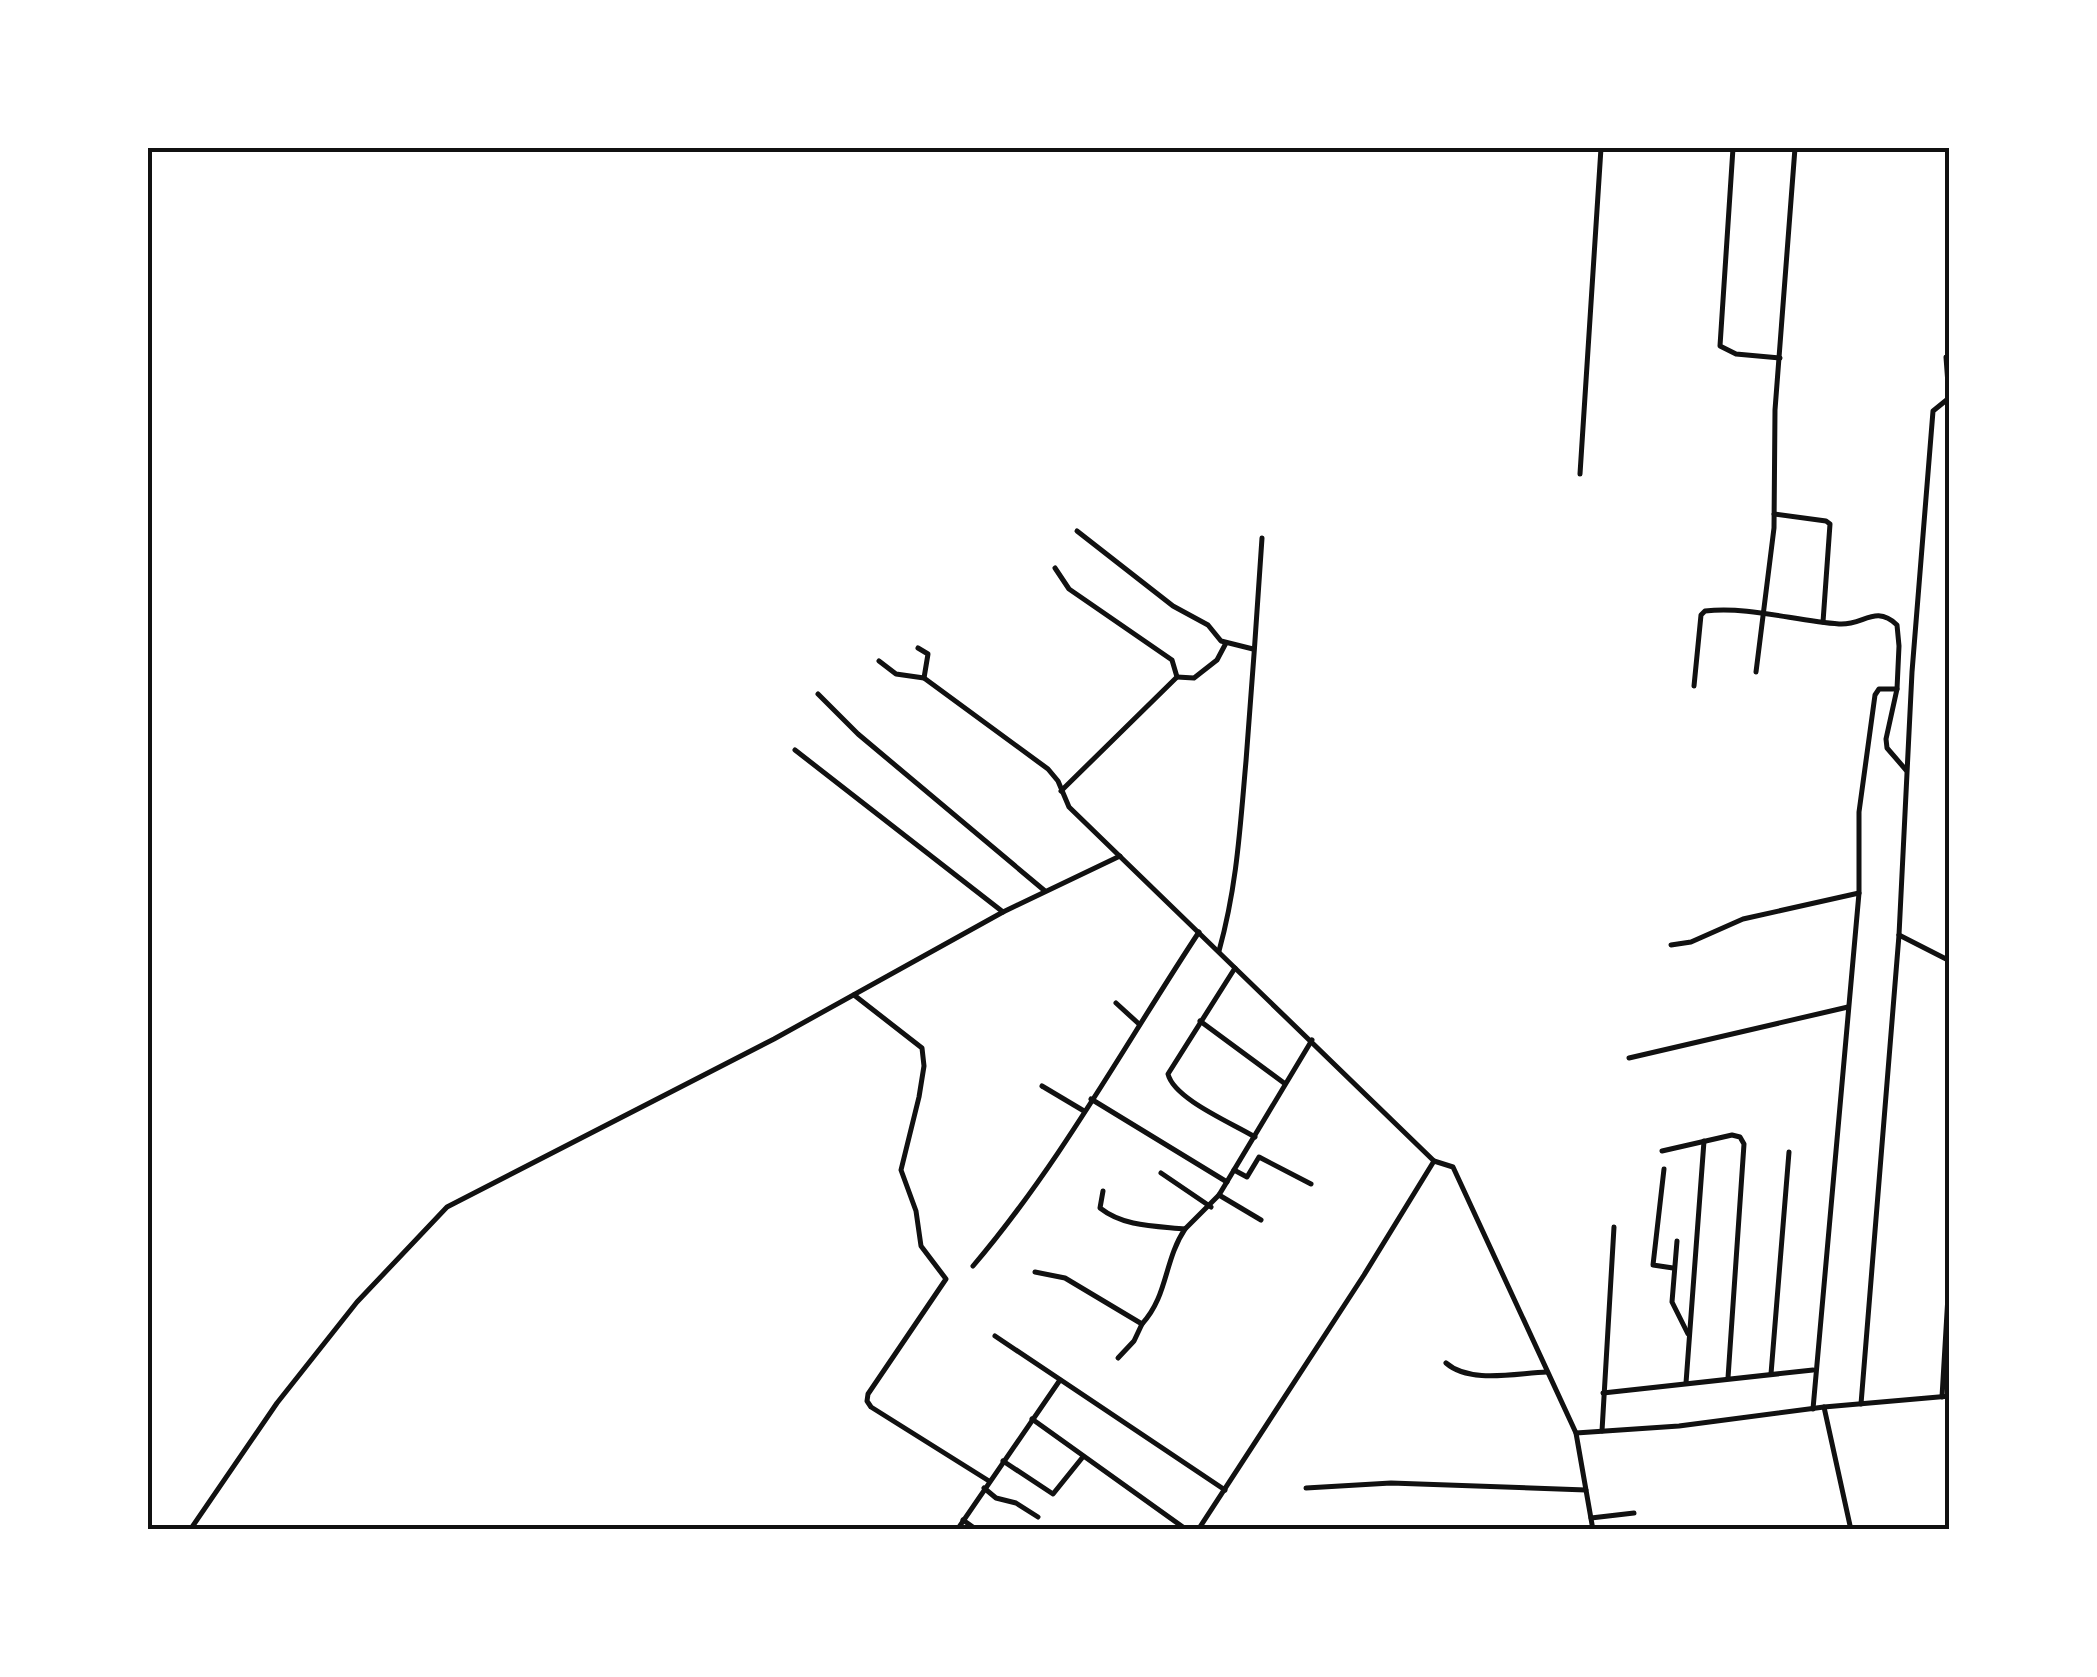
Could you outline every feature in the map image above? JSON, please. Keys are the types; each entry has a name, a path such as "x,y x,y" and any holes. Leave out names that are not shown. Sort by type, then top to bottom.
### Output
{"street":[{"path":"1580,474 1601,148"},
{"path":"1732,148 1720,346 1736,354 1780,358"},
{"path":"1756,672 1774,514 1795,148"},
{"path":"1861,1404 1899,936 1909,720 1933,411 1949,398 1946,356"},
{"path":"1774,514 1830,524 1823,622"},
{"path":"1077,531 1173,606 1208,625 1220,641 1254,649"},
{"path":"1218,951 1233,900 1262,538"},
{"path":"1055,568 1069,589 1172,660 1177,677"},
{"path":"1694,686 1701,615 1705,611 1849,624 1874,614 1891,619 1899,631 1895,702 1886,740 1887,748 1906,770"},
{"path":"1177,677 1194,678 1216,660 1226,643"},
{"path":"918,648 928,654 924,678"},
{"path":"879,661 896,674 924,678 1048,768 1070,807 1434,1161 1453,1167 1576,1433 1593,1530"},
{"path":"1061,790 1177,677"},
{"path":"1813,1409 1859,893 1860,812 1874,695 1879,689 1896,689"},
{"path":"818,694 858,734 1045,890"},
{"path":"1895,702 1909,720"},
{"path":"794,750 1003,912"},
{"path":"190,1530 278,1404 357,1302 447,1207 759,1047 1045,890 1120,856"},
{"path":"1671,946 1692,942 1744,919 1859,893"},
{"path":"972,1266 1007,1224 1199,932"},
{"path":"1899,936 1950,961"},
{"path":"1236,968 1169,1070 1170,1081 1180,1093 1255,1137"},
{"path":"854,995 922,1048 920,1097 901,1170 916,1211 920,1246 946,1279 867,1401 989,1482"},
{"path":"1116,1003 1138,1024"},
{"path":"1628,1058 1848,1006"},
{"path":"1200,1021 1284,1083"},
{"path":"1118,1358 1134,1340 1163,1291 1167,1264 1186,1230 1220,1195 1312,1040"},
{"path":"1042,1086 1084,1110"},
{"path":"1091,1098 1227,1182"},
{"path":"1662,1150 1732,1135 1740,1137 1744,1144 1728,1378"},
{"path":"1686,1383 1704,1141"},
{"path":"1771,1374 1788,1152"},
{"path":"1234,1170 1247,1177 1259,1157 1310,1184"},
{"path":"1198,1530 1434,1161"},
{"path":"1664,1169 1653,1265 1673,1268"},
{"path":"1161,1173 1211,1207"},
{"path":"1103,1191 1099,1204 1104,1212 1135,1224 1186,1230"},
{"path":"1220,1195 1261,1220"},
{"path":"1602,1431 1614,1227"},
{"path":"1677,1241 1672,1302 1690,1337"},
{"path":"1576,1433 1679,1426 1946,1397 1950,1262"},
{"path":"1035,1272 1065,1278 1142,1324"},
{"path":"995,1336 1225,1490"},
{"path":"1446,1362 1471,1375 1547,1372"},
{"path":"1602,1392 1814,1370"},
{"path":"958,1530 1060,1380"},
{"path":"1824,1408 1850,1530"},
{"path":"1032,1420 1187,1530"},
{"path":"1003,1461 1053,1494 1083,1457"},
{"path":"1306,1488 1390,1483 1586,1490"},
{"path":"984,1488 996,1498 1016,1502 1038,1516"},
{"path":"1592,1518 1634,1513"},
{"path":"963,1520 977,1530"}]}
